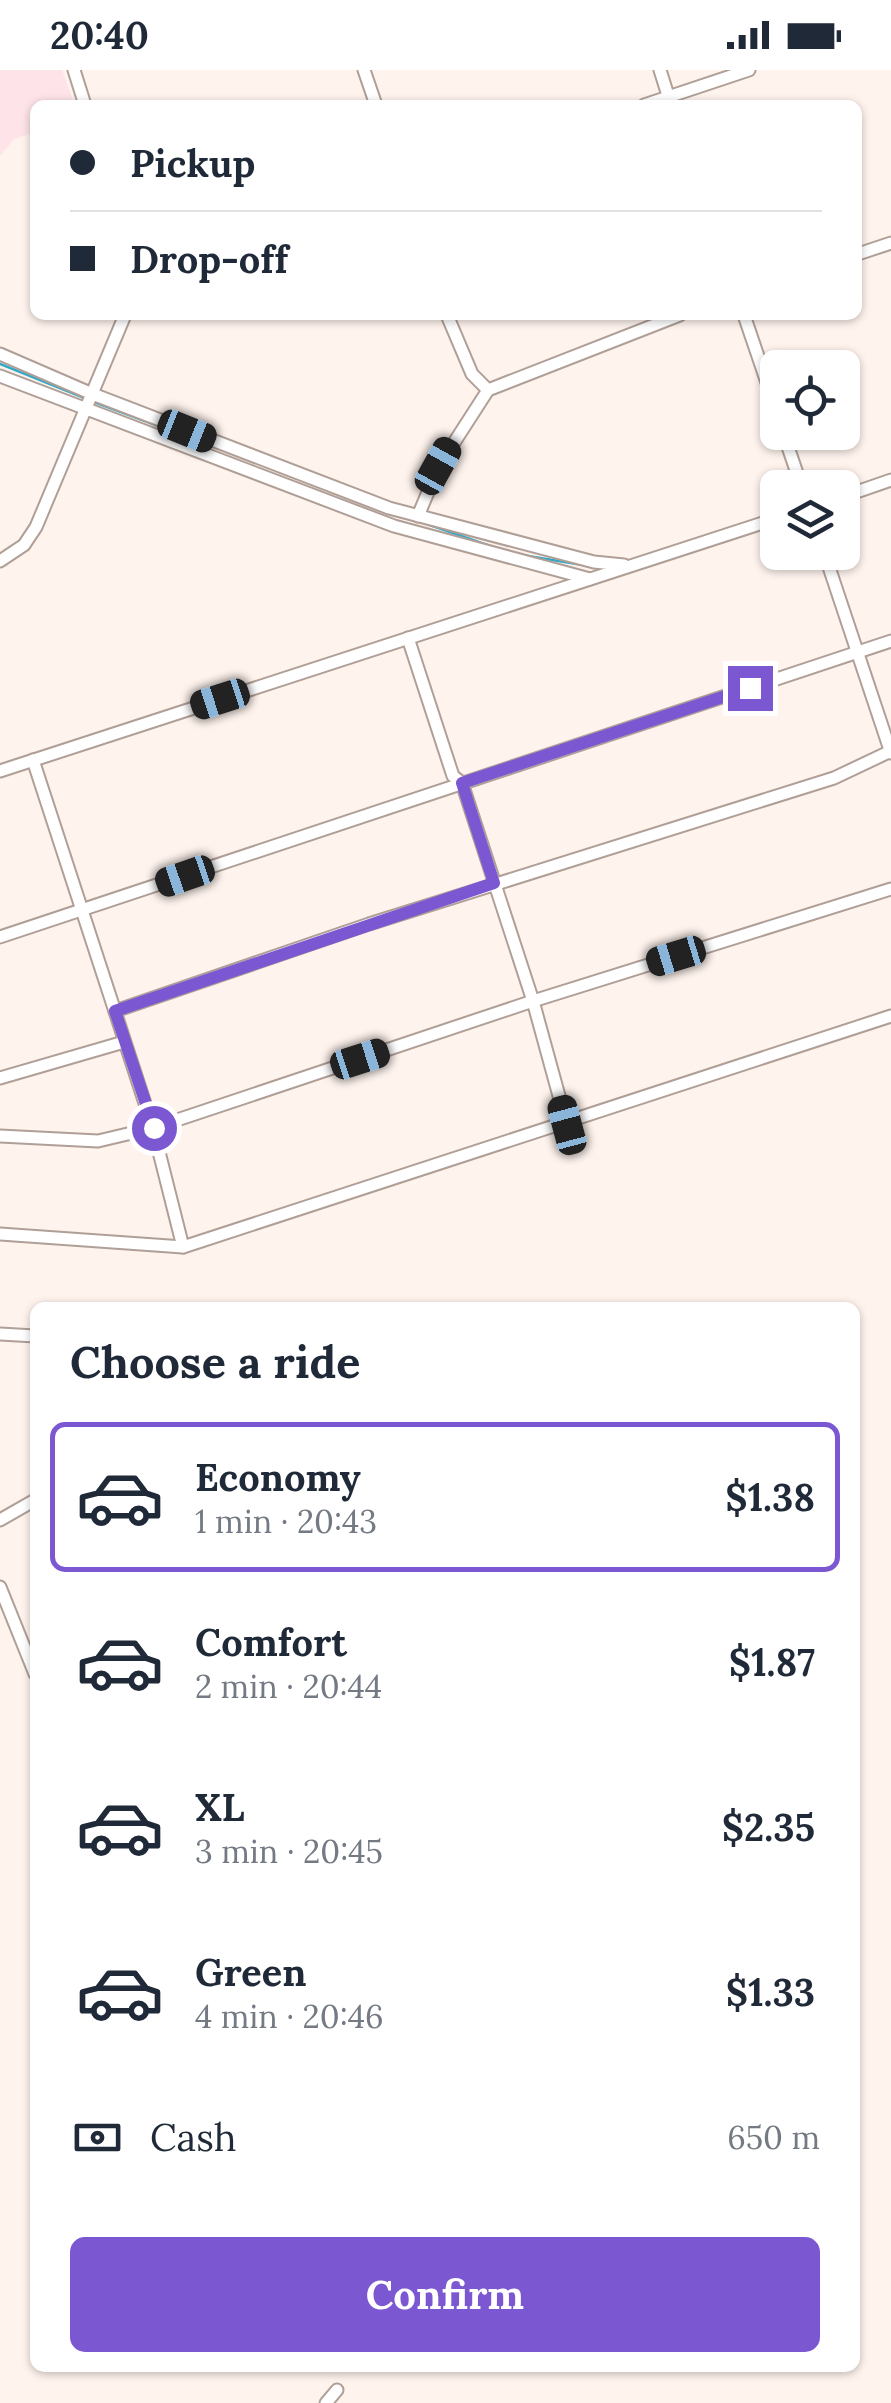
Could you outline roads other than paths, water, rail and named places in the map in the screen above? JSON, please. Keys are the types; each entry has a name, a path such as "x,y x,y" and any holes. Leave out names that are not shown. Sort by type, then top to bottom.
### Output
{"street":[{"path":"364,70 374,100"},
{"path":"660,70 670,100"},
{"path":"673,100 749,70"},
{"path":"77,71 84,100"},
{"path":"862,253 891,243"},
{"path":"0,561 31,536 123,320"},
{"path":"449,320 472,374 488,390"},
{"path":"418,516 438,466 488,390 667,320"},
{"path":"746,320 760,362"},
{"path":"0,354 90,394 418,516 594,562 630,566"},
{"path":"0,376 394,526 590,579"},
{"path":"860,491 891,480"},
{"path":"0,771 760,524"},
{"path":"115,1011 494,883 834,778 891,751 830,570"},
{"path":"408,638 453,776 462,783 533,1001 567,1125"},
{"path":"0,938 891,640"},
{"path":"32,760 154,1128 183,1247"},
{"path":"0,1136 98,1141 154,1128 533,1001 891,889"},
{"path":"0,1234 183,1247 567,1125 891,1016"},
{"path":"0,1078 124,1042"},
{"path":"0,1334 30,1336"},
{"path":"0,1520 30,1503"},
{"path":"0,1587 30,1662"},
{"path":"326,2403 337,2390"}],"waterway":[{"path":"0,364 87,399"},
{"path":"94,402 260,464"},
{"path":"427,524 490,546"},
{"path":"522,555 583,565"}]}
